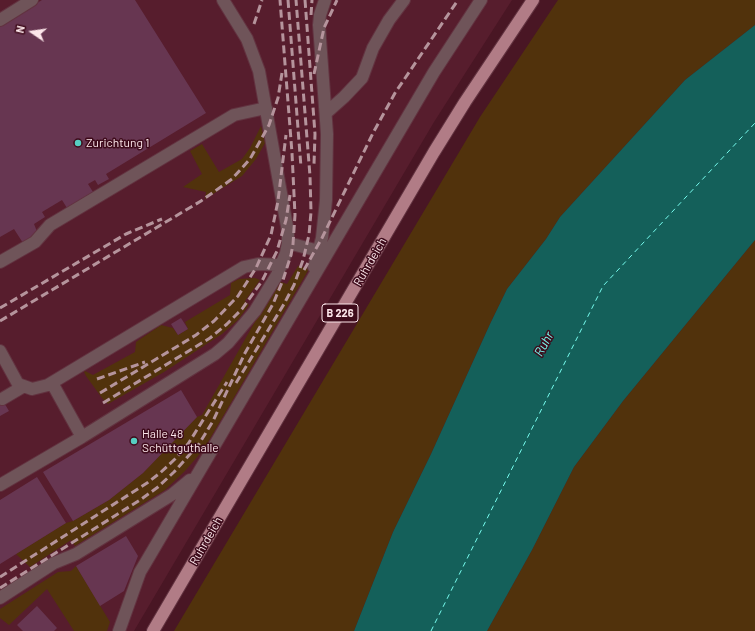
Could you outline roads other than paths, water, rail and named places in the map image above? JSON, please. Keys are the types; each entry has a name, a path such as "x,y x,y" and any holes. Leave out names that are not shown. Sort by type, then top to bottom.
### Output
{"main road":[{"name":"Ruhrdeich","path":"153,631 434,152 465,102 533,0"}],"lane":[{"path":"0,20 32,0"},
{"path":"0,486 53,460 82,437 168,390 215,354 228,342 255,311 282,265 288,243 286,220 257,63 247,39 223,0"},
{"path":"308,287 322,238 326,200 327,134 319,25 320,15 325,0"},
{"path":"326,114 362,78 373,48 389,20 404,0"},
{"path":"119,631 140,572 434,72 481,0"},
{"path":"0,262 35,242 50,225 234,115 266,108"},
{"path":"288,243 319,251"},
{"path":"0,351 18,384 32,389 52,383 244,267 258,264 282,265"},
{"path":"52,383 82,437"},
{"path":"2,399 24,386"},
{"path":"0,598 54,563 76,554 173,494 198,472"}],"water":[{"name":"Ruhr","path":"755,25 755,240 623,401 574,467 532,550 487,631 354,631 393,532 431,454 507,289 546,239 560,217 685,80"}],"railway":[{"path":"254,24 262,0"},
{"path":"0,588 140,500 158,487 174,472 199,444 213,421 245,353 273,304 291,255 295,215 292,153 280,0"},
{"path":"288,0 301,167"},
{"path":"236,383 294,285 303,260 309,235 311,212 310,176 296,0"},
{"path":"305,0 315,134 314,164"},
{"path":"311,15 312,0"},
{"path":"314,74 324,28 337,0"},
{"path":"304,270 322,238 373,133 395,93 458,0"},
{"path":"0,321 201,201 232,179 250,159 269,125 278,98 282,73"},
{"path":"100,393 196,335 214,321 238,296 256,268 271,235 278,201 286,135"},
{"path":"103,403 210,338 242,309 262,281 277,251 286,220 290,195"},
{"path":"0,308 126,234 162,219"},
{"path":"97,379 145,362"},
{"path":"0,577 147,483 160,473 188,444 227,382"}],"place":[{"name":"Zurichtung 1","path":"78,143"},
{"name":"Halle 48 Schüttguthalle","path":"134,441"}]}
